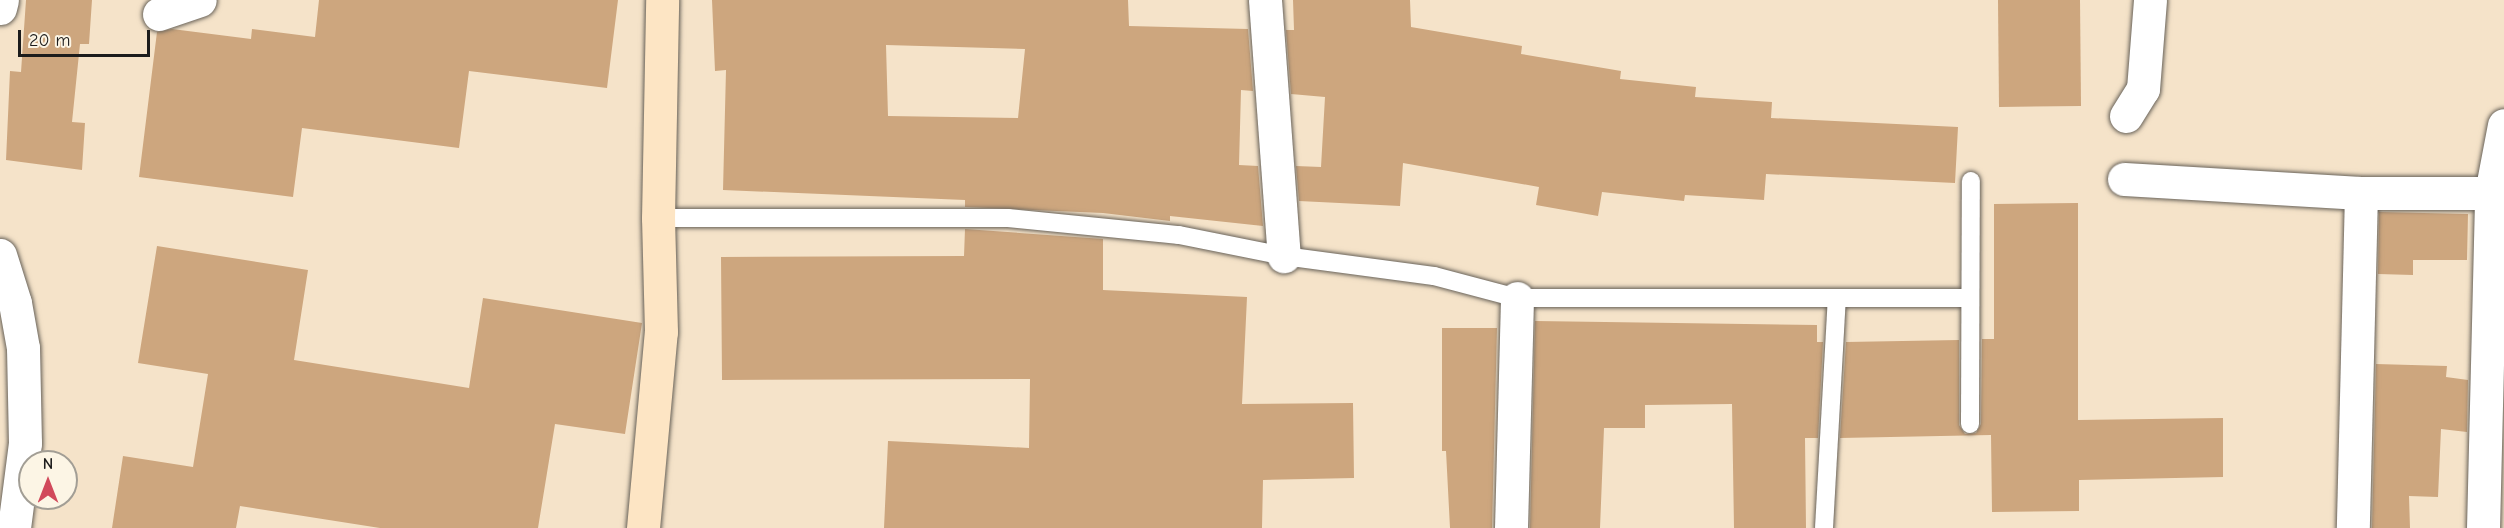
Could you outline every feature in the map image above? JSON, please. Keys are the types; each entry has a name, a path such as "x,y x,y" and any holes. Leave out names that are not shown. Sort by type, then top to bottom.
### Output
{"street":[{"path":"0,8 2,0"},
{"path":"159,14 200,0"},
{"path":"643,528 662,332 658,218 662,0"},
{"path":"1265,0 1284,256"},
{"path":"2126,116 2143,89 2150,0"},
{"path":"2483,528 2491,193 2504,124"},
{"path":"2124,179 2361,193 2491,193"},
{"path":"2353,528 2361,193"},
{"path":"0,255 15,303 23,348 25,442 14,528"},
{"path":"1510,528 1517,298"}],"lane":[{"path":"1970,424 1971,181"},
{"path":"658,218 1008,218 1179,235 1284,256 1434,276 1517,298 1970,298"},
{"path":"1824,528 1837,298"}],"building":[{"path":"26,0 92,0 89,44 80,44 72,122 85,123 82,170 6,160 10,71 21,72"},
{"path":"319,0 618,0 607,88 469,71 459,148 302,128 293,197 139,177 157,32 172,29 251,39 252,29 315,37"},
{"path":"712,0 1128,0 1129,26 1248,29 1253,91 1241,90 1239,165 1258,166 1263,226 1170,216 1170,221 1103,213 965,207 965,200 723,190 726,70 715,71","holes":["886,45 1025,49 1018,118 888,116"]},
{"path":"1293,0 1410,0 1411,27 1522,46 1521,54 1621,71 1620,79 1696,87 1695,97 1772,102 1771,118 1958,127 1955,183 1766,174 1764,200 1685,195 1684,201 1602,192 1598,216 1536,205 1539,187 1403,163 1400,206 1299,201 1296,166 1321,167 1325,97 1291,94 1286,30 1294,30"},
{"path":"1998,0 2080,0 2081,106 1999,107"},
{"path":"2078,203 2078,420 2223,418 2223,477 2079,480 2079,511 1992,512 1991,435 1840,438 1846,342 1959,340 1959,425 1965,434 1976,433 1981,424 1982,339 1994,339 1994,204"},
{"path":"2379,212 2468,214 2467,260 2413,260 2413,275 2378,274"},
{"path":"965,229 1103,239 1103,290 1247,297 1242,404 1353,403 1354,478 1263,480 1262,528 884,528 888,441 1029,448 1030,379 722,380 721,257 964,256"},
{"path":"157,246 308,270 294,360 469,388 483,298 642,323 625,434 555,424 538,528 380,528 240,506 236,528 112,528 123,456 193,467 208,374 138,363"},
{"path":"1535,321 1817,325 1817,342 1823,342 1818,438 1805,438 1806,528 1734,528 1732,404 1645,405 1645,428 1604,428 1600,528 1530,528"},
{"path":"1442,328 1497,328 1492,528 1450,528 1446,451 1442,451"},
{"path":"2376,364 2447,366 2446,377 2468,380 2467,432 2441,429 2438,497 2409,496 2410,528 2372,528"}]}
